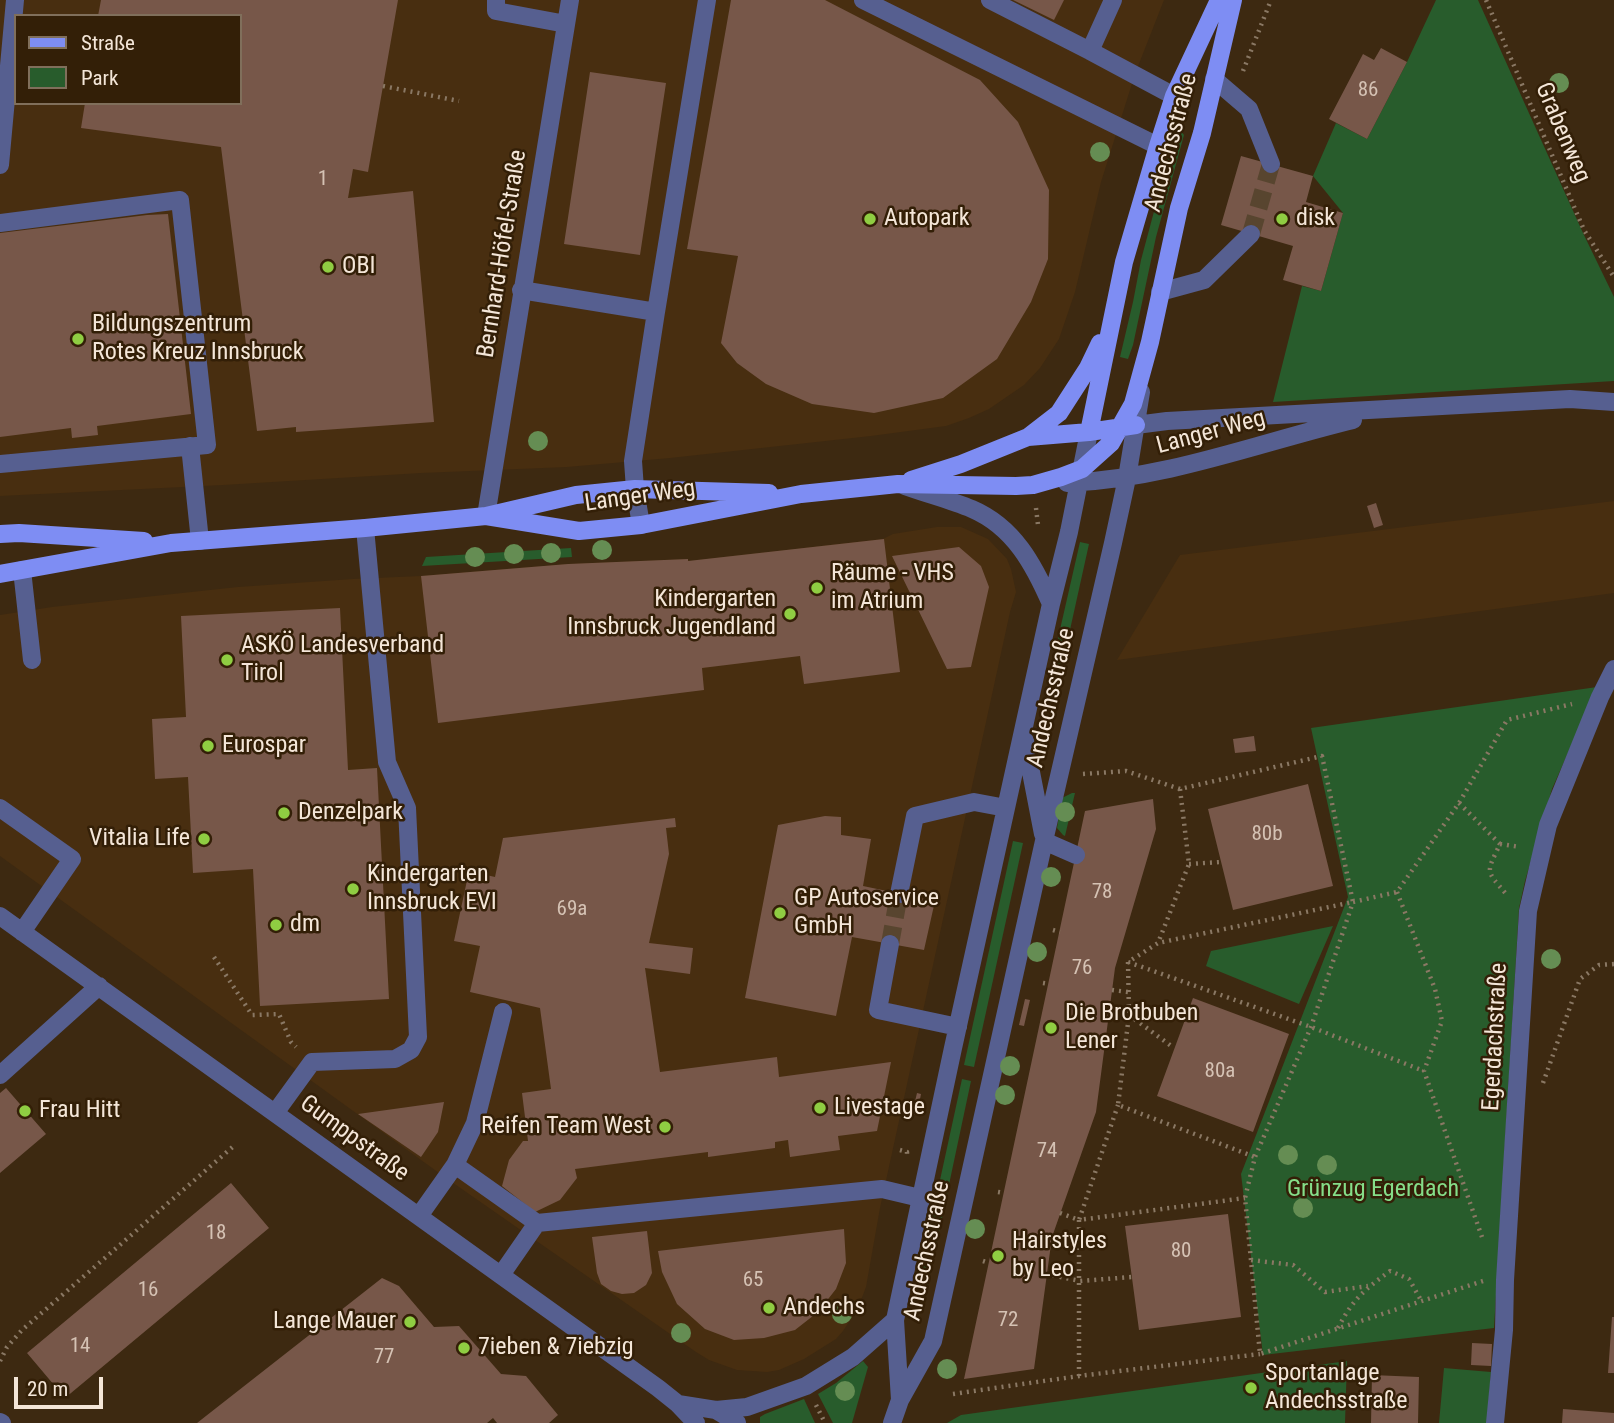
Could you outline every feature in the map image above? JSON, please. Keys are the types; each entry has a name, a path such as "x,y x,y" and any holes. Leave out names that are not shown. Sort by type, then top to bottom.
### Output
{"main road":[{"name":"Andechsstraße","path":"1089,432 1124,262 1158,146 1174,96 1219,0"},
{"name":"Andechsstraße","path":"1150,342 1179,208 1202,133 1233,0"},
{"name":"Langer Weg","path":"898,484 961,464 1027,437 1059,412 1088,368 1111,321"},
{"name":"Langer Weg","path":"485,516 579,531 641,526 801,494 898,484 1016,486 1034,493 1061,477 1080,476 1128,427 1150,342"},
{"name":"Langer Weg","path":"1027,437 1128,427"},
{"name":"Langer Weg","path":"0,574 172,543 485,516 576,495 635,489 801,494"},
{"name":"Langer Weg","path":"0,534 172,543"}],"street":[{"path":"0,165 15,0"},
{"path":"496,0 496,11 566,24"},
{"name":"Bernhard-Höfel-Straße","path":"485,516 570,0"},
{"path":"641,526 634,461 707,0"},
{"path":"863,0 1158,146"},
{"path":"990,0 1174,96"},
{"path":"1090,51 1114,0"},
{"path":"1214,79 1249,109 1271,164"},
{"path":"0,223 180,200 207,445 0,464"},
{"path":"1160,292 1204,280 1251,234"},
{"path":"521,290 656,312"},
{"name":"Langer Weg","path":"1128,427 1167,421 1570,399 1614,402"},
{"name":"Langer Weg","path":"1080,476 1127,478 1190,466 1309,431 1398,409"},
{"name":"Andechsstraße","path":"892,1423 900,1400 933,1341 1127,478 1128,427"},
{"name":"Andechsstraße","path":"900,1400 895,1320 1089,432"},
{"path":"190,446 200,541"},
{"path":"898,484 975,510 1003,529 1016,542 1037,572 1051,604"},
{"path":"275,1113 312,1062 395,1059 411,1050 418,1037 407,808 387,762 365,528"},
{"path":"22,570 32,660"},
{"name":"Egerdachstraße","path":"1496,1423 1504,1331 1500,1278 1528,911 1548,825 1614,669"},
{"path":"1023,732 1044,841 1076,855"},
{"path":"899,894 915,816 974,802 1006,808"},
{"path":"0,808 72,859 22,932"},
{"name":"Gumppstraße","path":"0,916 501,1275 678,1404 696,1423"},
{"path":"890,944 878,1010 958,1027"},
{"path":"0,1075 99,986"},
{"path":"419,1216 455,1165 475,1123 503,1012"},
{"path":"455,1165 537,1223 881,1189 920,1198"},
{"path":"501,1275 537,1223"},
{"name":"Gumppstraße","path":"678,1404 716,1410 747,1407 806,1386 853,1357 895,1320"},
{"name":"Gumppstraße","path":"716,1410 737,1423"}],"path":[{"name":"Grabenweg","path":"1486,0 1584,230 1614,276"},
{"path":"383,86 459,101"},
{"path":"1034,493 1038,525"},
{"path":"1128,962 1158,943 1397,892 1459,803 1507,720 1601,697"},
{"path":"1087,774 1126,771 1180,789 1322,756 1353,902 1311,1027 1255,1157 1245,1198 1260,1354"},
{"path":"1158,943 1189,864 1180,789"},
{"path":"1459,803 1500,844 1489,867 1490,874 1508,897 1528,911"},
{"path":"1189,864 1221,862"},
{"path":"953,1394 1260,1354 1500,1278 1424,1071 1442,1021 1436,989 1397,892"},
{"path":"1053,930 1060,932"},
{"path":"214,957 252,1015 279,1014 291,1042 312,1062"},
{"path":"1128,962 1311,1027 1424,1071"},
{"path":"1079,1376 1079,1220 1118,1105 1129,1015 1128,962"},
{"path":"1539,1093 1580,979 1599,965 1614,964"},
{"path":"1112,990 1128,992"},
{"path":"1129,1015 1174,1048"},
{"path":"1118,1105 1255,1157"},
{"path":"0,1361 7,1347 22,1330 236,1144"},
{"path":"1060,1213 1079,1220 1245,1198"},
{"path":"1251,1260 1293,1265 1325,1292 1368,1286"},
{"path":"1338,1329 1349,1308 1368,1286 1390,1272 1409,1279 1422,1302"},
{"path":"1046,1274 1080,1281 1132,1277"}],"shaded area":[{"path":"0,0 1164,0 1135,74 1101,182 1075,292 1059,339 1040,368 1024,385 989,409 946,426 670,458 567,467 0,496"},
{"path":"1614,501 1614,593 1117,660 1180,555"},
{"path":"937,527 961,527 988,539 1007,559 1016,592 880,1208 866,1287 858,1308 836,1339 804,1359 779,1370 737,1370 696,1352 446,1178 0,856 0,615 238,587 568,564 689,561 883,539 893,534"}],"green space":[{"path":"1436,0 1478,0 1614,297 1614,381 1273,402 1302,286 1321,291 1343,213 1313,176 1336,123 1367,139"},
{"path":"1180,130 1184,135 1156,237 1128,359 1120,357 1141,260 1175,133"},
{"path":"1080,542 1089,544 1058,684 1051,669"},
{"path":"571,548 572,557 422,566 426,557"},
{"name":"Grünzug Egerdach","path":"1597,687 1552,789 1519,908 1494,1328 1263,1355 1241,1174 1348,897 1311,728"},
{"path":"1075,793 1065,836 1057,828 1062,798"},
{"path":"1013,841 1023,843 974,1067 964,1065"},
{"path":"1333,926 1299,1004 1206,966 1211,951"},
{"path":"962,1079 971,1081 923,1307 913,1304"},
{"path":"863,1361 868,1367 852,1423 833,1423 818,1394"},
{"name":"Sportanlage Andechsstraße","path":"1347,1361 1345,1423 947,1423 961,1415"},
{"path":"1444,1368 1491,1372 1487,1423 1439,1423"},
{"path":"804,1399 815,1423 760,1423 760,1417 765,1414"}],"building":[{"name":"OBI","path":"101,0 398,0 368,172 353,169 348,198 413,191 434,422 296,432 296,427 257,431 221,147 81,128 85,105 242,105 242,14 98,14"},
{"name":"Autopark","path":"731,0 825,0 980,80 1018,122 1049,190 1048,259 1031,302 997,359 943,398 874,413 812,404 766,384 737,363 721,343 738,256 687,249"},
{"path":"1013,0 1064,0 1054,20"},
{"path":"1381,48 1407,62 1367,139 1329,119 1363,54 1374,60"},
{"path":"590,72 666,83 640,255 564,244"},
{"name":"disk","path":"1241,156 1313,176 1306,202 1343,213 1321,291 1283,280 1293,246 1221,225"},
{"path":"168,214 191,414 97,426 98,435 72,438 71,428 0,437 0,233"},
{"path":"1376,503 1383,525 1374,528 1367,506"},
{"path":"884,539 900,672 804,684 800,656 702,668 704,690 438,723 421,576 568,564 688,561"},
{"path":"959,547 981,566 989,587 971,667 947,669 892,556"},
{"name":"Denzelpark","path":"340,608 348,770 377,768 389,999 260,1006 253,869 193,873 188,777 155,779 152,719 186,717 181,616"},
{"path":"1254,736 1256,751 1235,753 1233,739"},
{"path":"1308,784 1333,886 1233,910 1208,809"},
{"path":"1153,799 1156,829 1115,968 1096,1112 1052,1237 1034,1369 964,1379 1085,811"},
{"path":"825,816 841,817 841,835 871,839 863,886 935,901 924,950 852,937 836,1016 745,998 778,825"},
{"path":"675,818 676,827 666,828 669,854 649,943 693,948 690,974 645,968 660,1072 777,1057 779,1077 891,1062 877,1131 838,1136 840,1150 790,1157 788,1140 775,1142 775,1148 708,1157 708,1152 575,1169 577,1178 560,1200 535,1212 502,1186 509,1160 523,1141 528,1141 522,1093 551,1089 540,1008 470,992 480,946 454,941 469,871 495,877 503,838"},
{"path":"1193,998 1289,1034 1253,1132 1157,1096"},
{"path":"1025,999 1030,1000 1024,1026 1019,1025"},
{"path":"6,1088 46,1134 0,1173 0,1093"},
{"path":"917,1093 921,1094 917,1115 912,1114"},
{"path":"444,1102 438,1132 421,1157 358,1114"},
{"path":"231,1183 269,1228 65,1398 27,1353"},
{"path":"1228,1214 1241,1317 1139,1330 1125,1226"},
{"path":"844,1229 846,1263 836,1289 818,1312 795,1330 764,1338 734,1340 705,1329 677,1304 662,1272 658,1251"},
{"path":"647,1231 652,1273 646,1285 634,1293 622,1294 601,1284 592,1237"},
{"path":"382,1278 399,1286 434,1327 459,1326 501,1374 526,1376 558,1415 549,1423 497,1423 493,1418 487,1423 197,1423"},
{"path":"1612,1317 1614,1373 1608,1373"},
{"path":"1472,1343 1492,1344 1491,1366 1471,1365"},
{"path":"1372,1375 1419,1377 1418,1423 1371,1423"},
{"path":"1563,1409 1614,1413 1614,1423 1562,1423"}],"tunnel":[{"path":"1251,234 1271,164"},
{"path":"890,944 899,894"}],"place":[{"name":"Autopark","path":"870,219"},
{"name":"disk","path":"1282,219"},
{"name":"OBI","path":"328,267"},
{"name":"Bildungszentrum Rotes Kreuz Innsbruck","path":"78,339"},
{"name":"Räume - VHS im Atrium","path":"817,588"},
{"name":"Kindergarten Innsbruck Jugendland","path":"790,614"},
{"name":"ASKÖ Landesverband Tirol","path":"227,660"},
{"name":"Eurospar","path":"208,746"},
{"name":"Denzelpark","path":"284,813"},
{"name":"Vitalia Life","path":"204,839"},
{"name":"Kindergarten Innsbruck EVI","path":"353,889"},
{"name":"GP Autoservice GmbH","path":"780,913"},
{"name":"dm","path":"276,925"},
{"name":"Die Brotbuben Lener","path":"1051,1028"},
{"name":"Livestage","path":"820,1108"},
{"name":"Frau Hitt","path":"25,1111"},
{"name":"Reifen Team West","path":"665,1127"},
{"name":"Hairstyles by Leo","path":"998,1256"},
{"name":"Andechs","path":"769,1308"},
{"name":"Lange Mauer","path":"410,1322"},
{"name":"7ieben & 7iebzig","path":"464,1348"},
{"name":"Sportanlage Andechsstraße","path":"1251,1388"}]}
